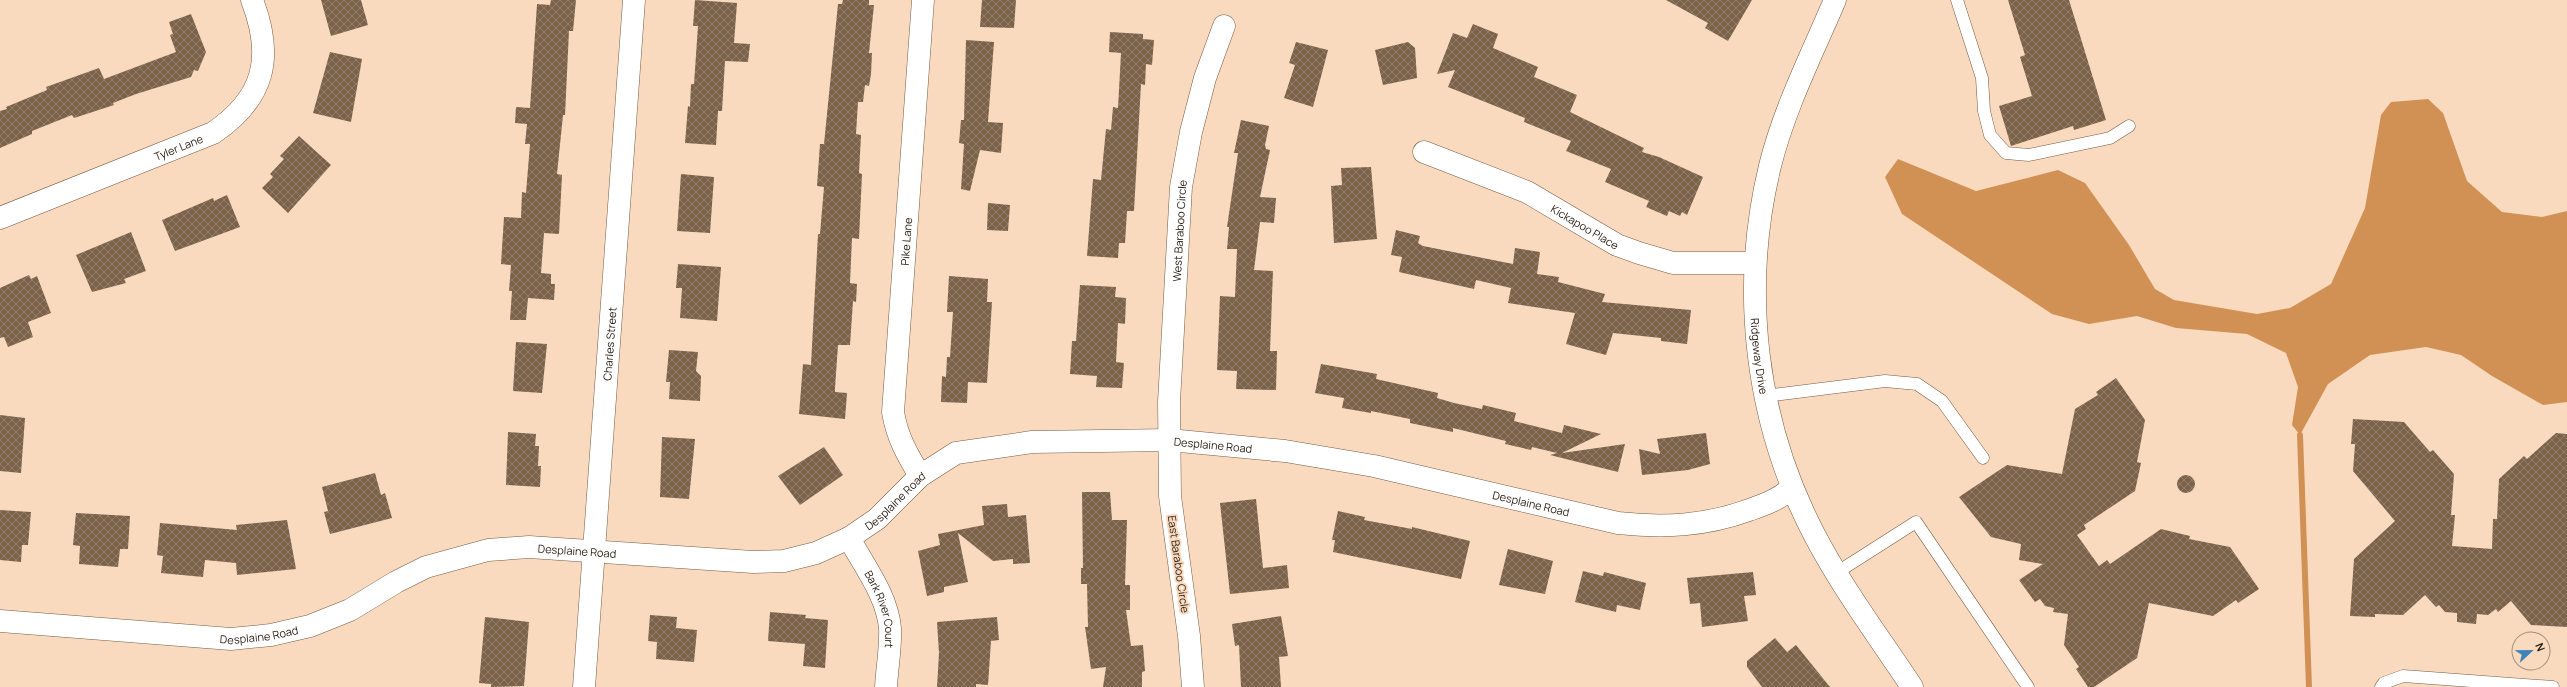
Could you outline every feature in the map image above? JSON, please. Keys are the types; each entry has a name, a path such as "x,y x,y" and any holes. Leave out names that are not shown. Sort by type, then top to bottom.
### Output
{"street":[{"name":"Tyler Lane","path":"0,218 213,133 232,120 246,106 256,89 263,67 265,47 262,25 252,0"},
{"name":"Charles Street","path":"584,687 634,0"},
{"name":"Pike Lane","path":"920,476 902,447 896,433 893,412 922,0"},
{"name":"Ridgeway Drive","path":"1835,0 1787,114 1770,165 1760,219 1755,264 1755,318 1765,396 1779,452 1792,487 1814,534 1836,573 1912,687"},
{"name":"West Baraboo Circle","path":"1169,440 1177,238 1181,187 1191,132 1205,78 1224,26"},
{"name":"Kickapoo Place","path":"1424,152 1527,192 1617,245 1639,253 1674,263 1755,264"},
{"name":"Desplaine Road","path":"0,621 204,638 231,639 271,636 310,626 350,610 396,582 426,568 458,557 488,550 529,547 753,562 784,561 816,553 849,538 877,519 920,476 956,453 1032,442 1169,440 1285,451 1374,466 1618,523 1656,527 1686,526 1724,519 1760,506 1787,492 1792,487"},
{"name":"East Baraboo Circle","path":"1169,440 1170,504 1189,636 1193,687"},
{"name":"Bark River Court","path":"849,538 882,598 888,614 890,629 886,687"}],"lane":[{"path":"1957,0 1982,78 1984,111 1990,135 2006,152 2029,155 2110,138 2129,126"},
{"path":"1765,396 1885,381 1917,384 1942,401 1983,458"},
{"path":"1836,573 1916,522 2028,687"},
{"path":"2381,687 2384,683 2403,676 2553,687"}],"shaded area":[{"path":"2428,99 2443,113 2467,181 2502,212 2542,217 2567,211 2567,402 2543,405 2492,376 2461,355 2426,347 2370,355 2328,384 2300,435 2292,425 2298,387 2286,353 2247,334 2176,328 2137,316 2089,324 2052,314 1902,214 1885,177 1898,159 1976,191 2058,170 2085,183 2129,245 2155,289 2174,300 2257,314 2290,308 2331,284 2365,208 2381,115 2391,102"}],"building":[{"path":"321,0 361,0 368,25 331,36"},
{"path":"551,0 576,0 573,31 569,31 565,115 563,115 557,174 562,175 559,234 544,233 541,273 551,274 551,284 555,284 554,300 528,298 526,320 510,320 512,291 509,291 511,265 501,264 504,217 521,218 522,192 526,193 530,144 525,144 527,124 515,123 516,107 530,108 537,4 550,5"},
{"path":"695,0 737,3 734,43 750,44 748,62 725,61 722,111 718,111 716,145 685,143 688,106 690,107 691,84 694,84 698,26 693,26"},
{"path":"843,0 869,0 869,5 874,5 869,53 872,53 871,74 869,86 865,85 863,102 858,102 856,134 861,135 859,173 862,174 859,239 852,238 850,283 857,284 856,302 853,301 850,345 838,345 835,392 847,393 845,419 799,414 803,364 811,365 818,234 820,234 824,187 817,186 820,144 824,144 838,4 842,4"},
{"path":"982,0 1016,0 1014,28 980,27"},
{"path":"1666,0 1752,0 1728,41 1705,28 1708,23"},
{"path":"2008,0 2069,0 2106,120 2074,130 2073,126 2011,146 1999,106 2032,96 2020,57 2025,55"},
{"path":"191,14 206,52 198,71 194,70 191,77 136,94 113,103 114,105 74,118 72,115 32,131 32,134 0,148 0,111 7,109 6,107 47,90 46,87 99,68 104,79 176,52 170,35 173,34 169,22"},
{"path":"1473,24 1498,34 1493,48 1538,67 1534,77 1577,95 1570,112 1644,148 1642,152 1659,157 1703,177 1687,215 1682,212 1680,216 1669,211 1667,216 1646,207 1649,201 1605,182 1611,169 1566,151 1571,141 1524,122 1525,118 1448,87 1455,70 1437,74 1453,33 1467,38"},
{"path":"1110,32 1143,34 1143,39 1154,40 1152,65 1146,64 1145,85 1141,84 1134,211 1127,211 1125,243 1119,243 1118,258 1087,256 1093,179 1101,180 1106,129 1111,130 1113,107 1118,108 1121,53 1109,52"},
{"path":"966,40 994,42 988,122 1003,123 1001,153 980,150 970,191 961,189 964,144 959,143 961,120 964,120"},
{"path":"1296,42 1328,50 1313,107 1284,98 1295,65 1289,63"},
{"path":"1408,42 1415,48 1417,78 1383,85 1375,50"},
{"path":"330,52 362,59 351,122 313,113"},
{"path":"1241,120 1269,126 1265,145 1266,149 1270,150 1260,197 1276,198 1274,223 1260,222 1254,270 1273,271 1270,351 1277,351 1276,390 1236,389 1237,371 1217,370 1220,296 1235,297 1237,249 1227,249 1229,227 1227,227 1238,153 1234,153"},
{"path":"299,136 331,165 288,213 262,188 273,177 270,174 284,159 280,156"},
{"path":"1371,167 1377,239 1334,243 1331,186 1342,185 1341,168"},
{"path":"681,174 714,177 710,233 677,231"},
{"path":"227,195 240,227 175,251 162,220 213,198 214,201"},
{"path":"988,203 1010,205 1008,231 987,230"},
{"path":"1396,230 1420,236 1418,243 1423,246 1513,264 1515,248 1540,252 1537,274 1559,277 1558,282 1605,294 1602,302 1691,310 1687,344 1661,341 1661,338 1613,333 1606,355 1566,344 1575,313 1508,303 1511,288 1476,280 1474,289 1399,272 1402,257 1391,255"},
{"path":"131,232 146,271 124,279 126,283 92,292 76,255"},
{"path":"678,264 721,267 717,321 680,318 682,288 676,288"},
{"path":"29,275 31,279 37,276 51,313 28,322 33,337 8,347 4,337 0,338 0,288"},
{"path":"949,276 988,279 987,302 992,302 987,383 968,382 967,403 941,402 942,376 946,377 947,357 950,357 953,312 947,312"},
{"path":"1080,285 1116,287 1115,297 1126,298 1125,324 1118,323 1116,362 1124,363 1122,388 1096,387 1097,376 1070,374 1072,341 1076,341"},
{"path":"516,342 547,344 542,393 513,391"},
{"path":"669,350 698,352 696,371 701,376 700,401 669,399 670,382 666,382"},
{"path":"1321,364 1377,374 1376,379 1438,393 1437,398 1454,403 1482,409 1483,405 1516,413 1514,421 1562,433 1564,425 1601,434 1562,453 1625,444 1618,472 1550,455 1557,453 1532,447 1531,450 1505,444 1506,441 1453,428 1453,432 1410,423 1410,419 1371,411 1371,413 1342,408 1344,398 1315,393"},
{"path":"2116,378 2145,420 2137,462 2141,463 2135,491 2084,525 2086,529 2077,535 2099,566 2107,560 2110,564 2161,529 2190,536 2189,539 2230,547 2259,589 2238,603 2236,600 2213,616 2149,603 2137,658 2094,687 2088,687 2076,669 2079,667 2064,645 2068,614 2053,612 2054,608 2045,606 2040,599 2035,602 2019,580 2043,564 2019,560 2021,544 1991,537 1959,497 2007,465 2062,474 2075,409 2098,395 2096,392"},
{"path":"0,415 25,418 21,473 0,471"},
{"path":"2353,419 2404,422 2430,452 2433,450 2454,474 2451,515 2455,515 2452,546 2492,549 2493,519 2497,519 2499,479 2524,456 2527,459 2556,433 2567,434 2567,627 2531,625 2511,601 2498,612 2496,609 2488,615 2477,614 2476,624 2457,622 2457,613 2445,612 2439,605 2436,607 2425,595 2403,615 2375,614 2375,617 2350,616 2354,559 2395,521 2353,471 2355,444 2351,444"},
{"path":"508,432 536,434 535,446 539,446 538,466 541,466 540,487 506,485"},
{"path":"1706,433 1710,464 1688,470 1642,475 1639,449 1660,454 1657,439"},
{"path":"662,437 695,439 689,499 660,497"},
{"path":"824,447 843,475 800,505 778,476"},
{"path":"375,473 381,495 385,493 392,518 330,534 324,512 328,511 322,487"},
{"path":"2186,475 2192,478 2195,484 2192,490 2186,493 2180,490 2177,484 2180,478"},
{"path":"1082,492 1110,492 1112,520 1127,520 1125,585 1130,585 1130,610 1126,610 1131,646 1143,645 1145,671 1142,672 1142,687 1103,687 1106,667 1091,669 1085,627 1088,627 1087,584 1081,584 1081,568 1083,568"},
{"path":"1256,499 1263,568 1287,565 1289,588 1230,594 1220,503"},
{"path":"1007,504 1008,517 1026,515 1030,563 1013,564 1013,559 993,561 958,533 968,582 944,587 944,592 927,596 918,551 940,545 938,534 984,525 982,506"},
{"path":"0,510 31,512 28,545 22,545 21,562 0,560"},
{"path":"1338,511 1365,517 1364,520 1412,529 1412,527 1470,541 1461,579 1333,552 1335,540 1332,540"},
{"path":"76,513 130,516 128,549 120,549 118,567 79,564 80,546 73,545"},
{"path":"287,520 296,569 237,575 236,563 205,560 203,577 161,573 163,556 157,555 160,523 237,530 236,525"},
{"path":"1508,549 1553,561 1545,594 1499,585"},
{"path":"1583,571 1603,576 1604,572 1646,583 1640,610 1617,605 1616,612 1575,602"},
{"path":"1753,572 1756,595 1744,596 1748,621 1702,627 1700,603 1690,604 1687,578"},
{"path":"770,612 806,615 805,618 828,620 825,668 803,666 805,644 768,641"},
{"path":"650,615 677,617 676,628 697,630 694,662 656,659 657,642 648,641"},
{"path":"1281,616 1288,656 1279,657 1281,687 1241,687 1239,645 1235,646 1232,624"},
{"path":"485,617 529,622 524,686 491,687 491,684 479,683"},
{"path":"997,617 999,640 991,641 988,685 976,684 976,687 937,687 939,653 937,622"},
{"path":"1775,638 1787,652 1796,645 1830,687 1762,687 1747,667 1747,661"}],"waterway":[{"path":"2300,435 2309,687"}]}
